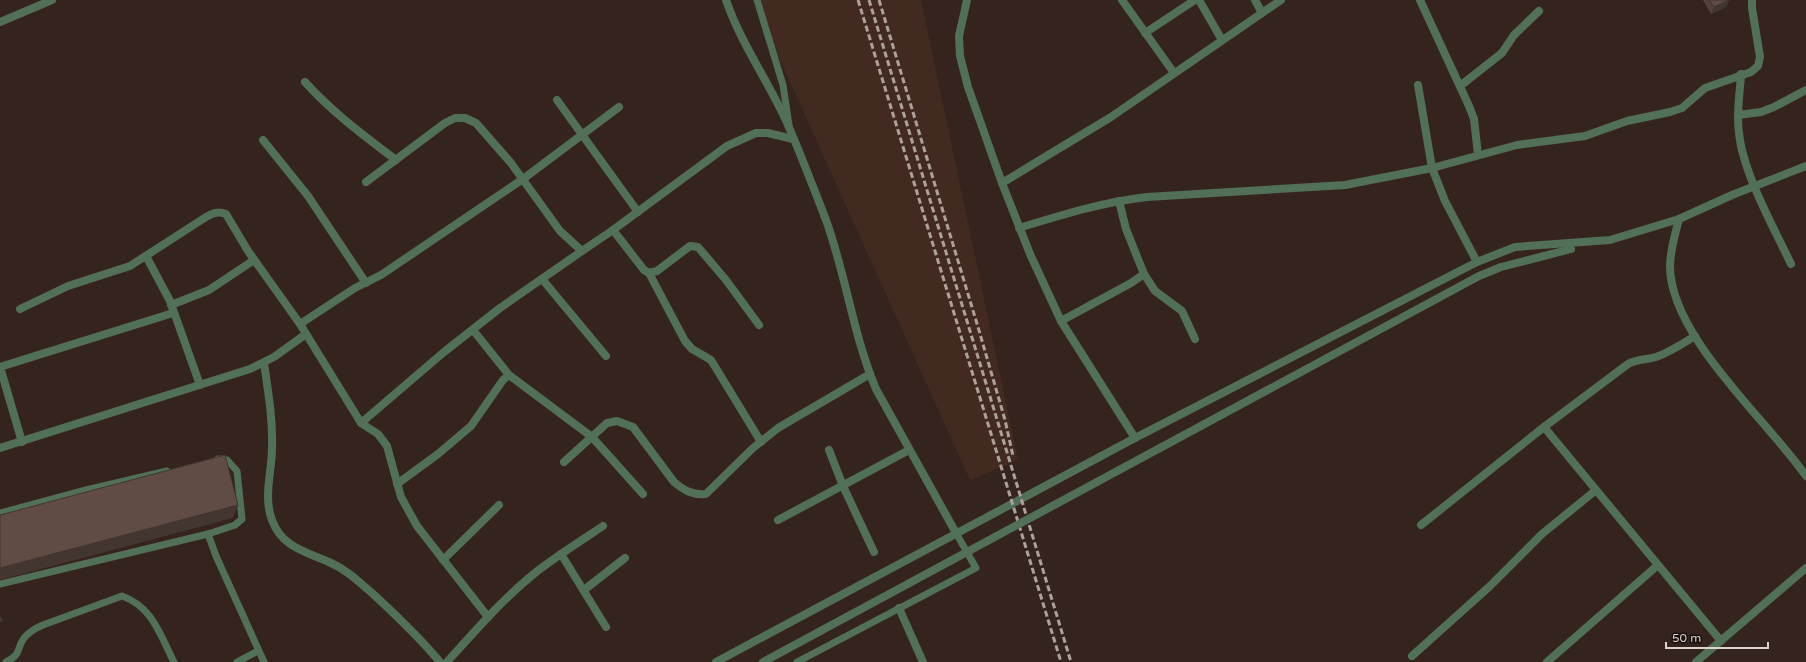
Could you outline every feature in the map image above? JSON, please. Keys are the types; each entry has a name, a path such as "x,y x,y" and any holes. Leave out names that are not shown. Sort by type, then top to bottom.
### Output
{"street":[{"path":"0,22 52,0"},
{"path":"726,0 738,31 792,135 826,221 870,374 876,389 956,533"},
{"path":"967,0 959,36 960,56 968,87 1019,228 1061,321 1135,438"},
{"path":"1122,0 1174,73"},
{"path":"1145,33 1195,0"},
{"path":"1199,0 1222,40"},
{"path":"1255,0 1262,13"},
{"path":"1002,183 1111,117 1281,0"},
{"path":"1420,0 1474,119 1478,155"},
{"path":"1019,228 1076,211 1119,201 1147,197 1345,185 1432,168 1517,145 1585,136 1627,121 1670,112 1682,108 1705,88 1755,70 1759,63 1752,0"},
{"path":"1460,86 1502,53 1514,35 1539,11"},
{"path":"1741,74 1738,115 1742,150 1755,187 1791,264"},
{"path":"305,82 324,103 347,123 396,160"},
{"path":"1418,85 1432,168 1445,201 1477,262"},
{"path":"1738,115 1767,109 1806,90"},
{"path":"557,100 638,212"},
{"path":"300,324 355,288 381,275 524,179 619,107"},
{"path":"366,182 445,123 455,118 465,118 476,122 524,179 534,196 560,231 582,251"},
{"path":"361,423 444,352 500,308 614,230 727,146 756,133 792,135"},
{"path":"263,140 308,196 366,283"},
{"path":"763,662 1479,276 1501,267 1610,240 1679,219 1806,166"},
{"path":"1119,201 1126,229 1144,274 1154,291 1182,311 1195,339"},
{"path":"20,309 68,286 130,266 206,217 220,212 226,214 254,260 300,324 361,423 378,434 387,446 401,497 406,509 417,526 488,617"},
{"path":"1679,219 1670,252 1670,268 1679,305 1688,324 1704,350 1757,418 1806,476"},
{"path":"614,230 644,270 649,273 685,341 692,349 711,360 761,442"},
{"path":"716,662 1135,438 1477,262 1515,247 1610,240"},
{"path":"649,273 657,271 690,246 698,247 760,324"},
{"path":"146,256 172,309 200,385"},
{"path":"22,442 0,367 172,309 216,286 254,260"},
{"path":"1061,321 1131,283 1144,274"},
{"path":"542,279 606,356"},
{"path":"473,330 509,375 592,437 643,494"},
{"path":"0,448 200,385 264,363 306,334"},
{"path":"1421,525 1544,427 1628,364 1638,359 1653,358 1666,353 1695,336"},
{"path":"264,363 272,431 268,499 272,520 280,535 306,554 332,563 353,576 408,626 440,662"},
{"path":"564,462 607,423 617,421 625,422 633,427 674,482 683,490 695,495 706,494 778,428 801,413 870,374"},
{"path":"397,484 467,431 503,380 509,375"},
{"path":"1544,427 1721,641"},
{"path":"829,450 843,486 874,552"},
{"path":"778,520 909,450"},
{"path":"1412,656 1490,586 1542,534 1596,490"},
{"path":"443,560 499,505"},
{"path":"446,662 488,617 522,584 561,554 603,526"},
{"path":"561,554 606,626"},
{"path":"584,590 625,558"},
{"path":"1547,662 1658,565"},
{"path":"1696,662 1806,568"},
{"path":"899,608 922,662"}],"lane":[{"path":"757,0 783,85 792,135"},
{"path":"0,584 208,534 240,522 242,514 237,472 227,460 220,458 213,460"},
{"path":"0,513 86,490 176,469"},
{"path":"797,662 976,568 956,533"},
{"path":"208,534 216,556 264,662"},
{"path":"10,661 18,653 24,638 32,630 122,596 140,605 150,616 174,662"},
{"path":"237,662 258,651"}],"shaded area":[{"path":"753,0 921,0 1018,460 970,480"}],"building":[{"path":"1709,0 1729,0 1714,7"},
{"path":"225,455 238,505 0,568 0,515"}],"railway":[{"path":"858,0 1061,662"},
{"path":"869,0 1071,662"},
{"path":"879,0 978,327 1005,420 1013,456"}]}
